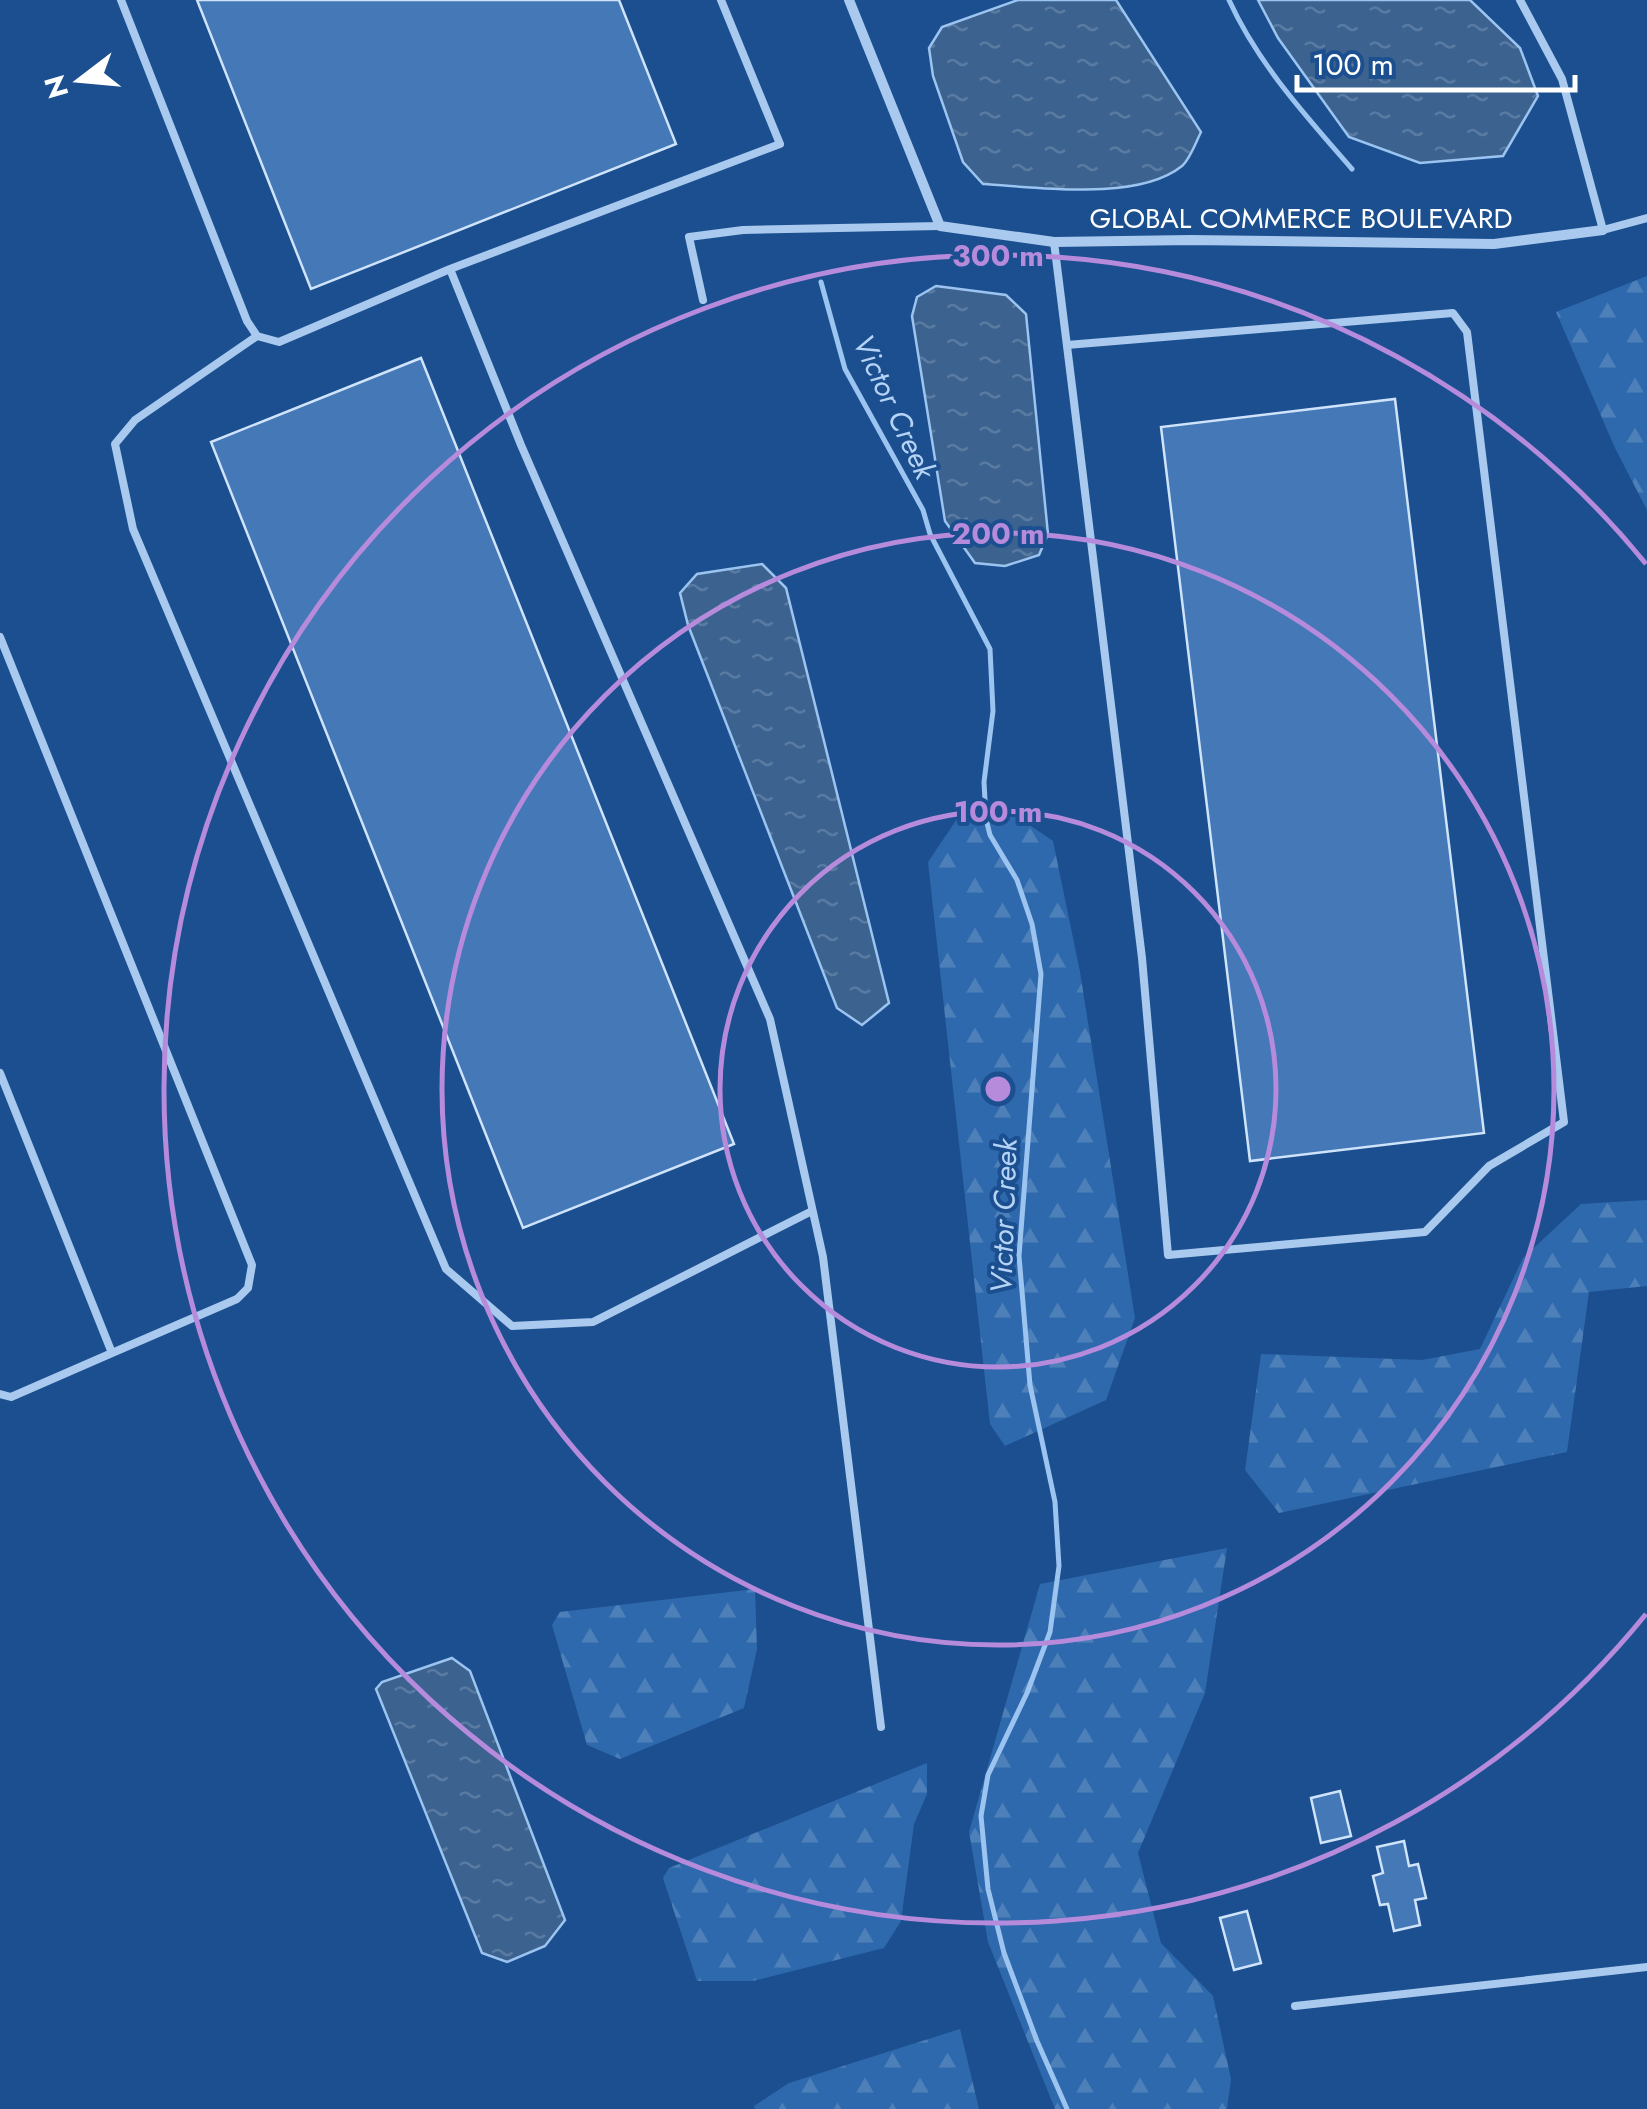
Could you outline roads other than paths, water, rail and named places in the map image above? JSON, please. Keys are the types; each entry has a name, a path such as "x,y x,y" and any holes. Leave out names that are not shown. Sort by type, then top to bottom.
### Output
{"street":[{"path":"849,0 940,226"},
{"name":"GLOBAL COMMERCE BOULEVARD","path":"940,226 1054,242 1494,244 1603,230"}],"lane":[{"path":"121,0 247,321 257,336 279,342 450,269 780,144 721,0"},
{"path":"1520,0 1532,16 1562,79 1603,230 1647,218"},
{"path":"703,300 689,237 743,230 940,226"},
{"path":"1054,242 1142,958 1168,1255 1425,1232 1490,1166 1564,1122 1466,332 1453,314 1067,345"},
{"path":"450,269 521,446 770,1020 823,1257 881,1727"},
{"path":"257,336 135,420 115,444 118,461 132,529 446,1269 512,1326 593,1322 812,1212"},
{"path":"0,637 252,1265 248,1288 237,1299 11,1397 0,1394"},
{"path":"0,1074 112,1354"},
{"path":"1295,2006 1647,1967"}],"water":[{"path":"1018,0 1116,0 1201,132 1182,166 1163,177 1113,188 983,184 963,162 933,76 929,48 942,27"},
{"path":"1258,0 1470,0 1520,48 1538,96 1503,156 1420,163 1349,137 1278,38"},
{"path":"936,286 1006,295 1026,314 1048,534 1039,555 1005,566 975,563 945,521 912,316 917,297"},
{"path":"762,564 786,588 889,1003 862,1025 837,1008 688,625 680,593 697,574"},
{"path":"452,1658 470,1671 565,1920 545,1946 507,1962 482,1953 376,1689 382,1682"}],"waterway":[{"path":"1229,0 1269,68 1352,169"},
{"name":"Victor Creek","path":"821,282 845,369 923,510 930,534 990,649 993,711 984,782 986,819 990,835 1017,880 1032,924 1041,974 1019,1256 1030,1385 1055,1502 1059,1566 1050,1632 1027,1693 988,1775 981,1816 988,1889 1004,1953 1067,2109"}]}
